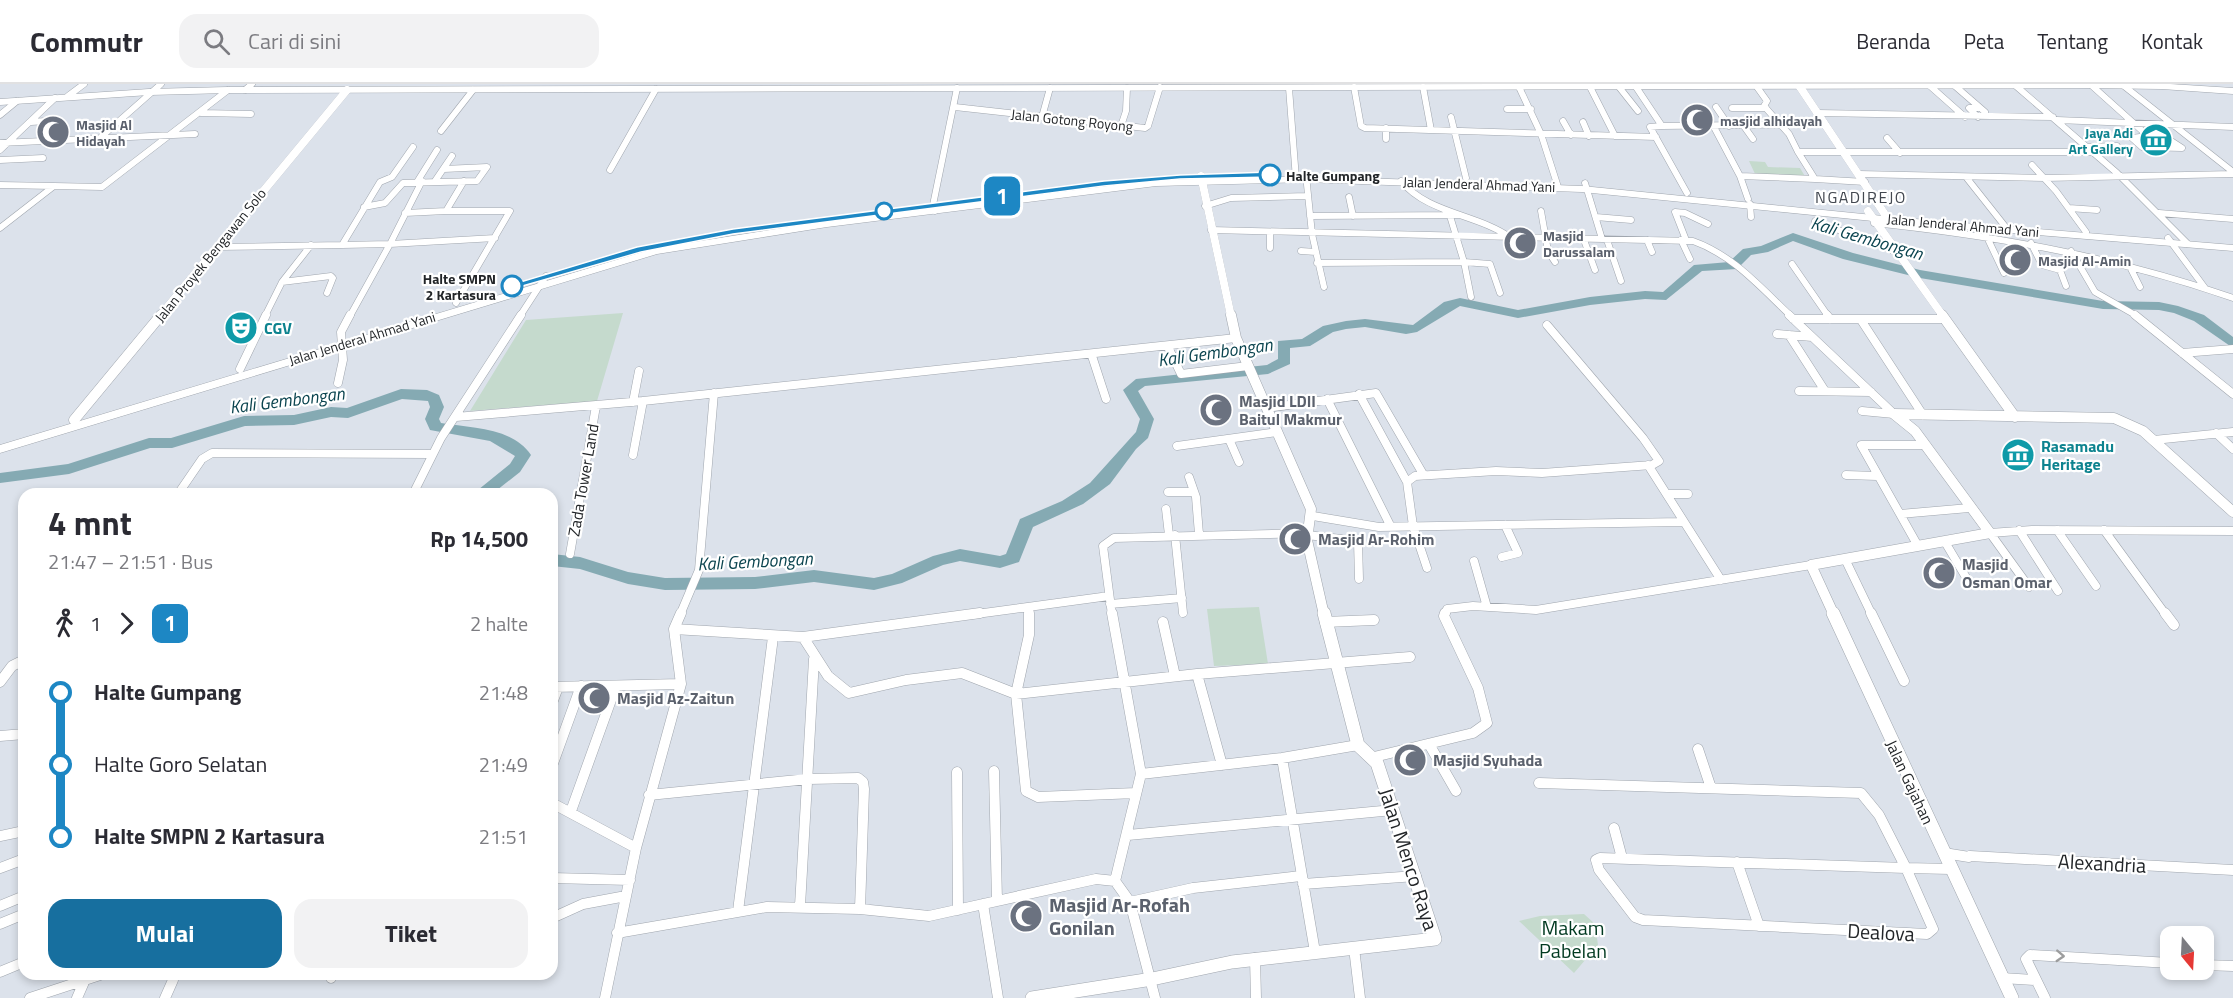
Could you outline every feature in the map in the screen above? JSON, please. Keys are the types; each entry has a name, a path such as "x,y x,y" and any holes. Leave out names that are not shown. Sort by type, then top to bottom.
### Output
{"main road":[{"path":"0,102 68,96 228,90 248,87 347,90 439,87 473,90 503,87 656,89 991,86 1289,88 1577,85 1590,87 1710,85 1757,87 2161,85 2233,91"},
{"name":"Jalan Jenderal Ahmad Yani","path":"1301,177 1401,182 1557,184"},
{"name":"Jalan Jenderal Ahmad Yani","path":"341,341 456,303 686,245 934,208 1201,178 1467,178 1557,184 1687,193 1871,217 1887,216 2086,231 2232,248"},
{"name":"Jalan Jenderal Ahmad Yani","path":"1586,186 1749,202"},
{"name":"Jalan Jenderal Ahmad Yani","path":"1887,216 2052,233 2170,240"},
{"name":"Jalan Jenderal Ahmad Yani","path":"0,442 543,280"},
{"name":"Jalan Jenderal Ahmad Yani","path":"0,449 248,369"}],"street":[{"path":"68,96 84,84"},
{"path":"100,138 149,92 161,84"},
{"path":"195,91 203,84"},
{"path":"1799,85 1887,216"},
{"path":"1923,85 1965,117"},
{"path":"2020,85 2119,175 2186,242"},
{"path":"2091,85 2148,136 2165,137 2182,147 2142,147 2132,137 2148,136"},
{"path":"1955,86 1982,110 1969,108 1978,117"},
{"path":"2124,86 2233,173"},
{"name":"Jalan Gotong Royong","path":"956,107 1147,128 1160,87"},
{"path":"1354,87 1362,127 1359,136"},
{"path":"1422,87 1431,130"},
{"path":"1520,87 1541,134 1557,184"},
{"path":"1590,87 1615,136"},
{"path":"1619,87 1638,111"},
{"path":"1636,87 1662,126"},
{"path":"1757,87 1767,101 1766,108"},
{"path":"934,208 956,107 957,88"},
{"path":"1042,117 1050,88"},
{"path":"1120,126 1126,111 1127,88"},
{"path":"1289,88 1301,177 1307,196 1317,263 1324,287"},
{"path":"610,170 656,89"},
{"path":"0,185 102,187 173,135 228,90"},
{"name":"Jalan Proyek Bengawan Solo","path":"74,420 347,90"},
{"path":"441,131 473,90"},
{"path":"0,150 55,98"},
{"path":"0,115 17,101"},
{"path":"1716,107 1729,126"},
{"path":"1732,108 1766,108 1781,124 1815,179"},
{"path":"1507,109 1531,109"},
{"path":"201,113 251,114"},
{"path":"1818,113 2055,118 2233,127"},
{"path":"1451,117 1467,178"},
{"path":"1563,121 1572,135"},
{"path":"31,122 46,122"},
{"path":"1583,122 1589,136"},
{"path":"1687,193 1650,127 1825,124"},
{"path":"1743,125 1753,139"},
{"path":"1362,127 1656,137"},
{"path":"1714,127 1740,176 1749,202 1751,217"},
{"path":"1386,128 1386,139"},
{"path":"0,143 195,134"},
{"path":"1887,138 1900,153"},
{"path":"2086,147 2117,146"},
{"path":"342,245 380,182 392,177 412,147"},
{"path":"338,383 343,360 341,341 437,150"},
{"path":"1798,152 2092,152"},
{"path":"435,181 452,156"},
{"path":"0,160 43,158"},
{"path":"2032,165 2070,207 2086,231"},
{"path":"364,207 384,204 403,183 479,180 487,167 444,169"},
{"path":"1859,174 2045,178 2233,173"},
{"path":"1740,176 1865,182"},
{"path":"1966,177 2004,225"},
{"path":"1201,178 1205,206 1236,338 1277,432 1309,527 1325,622 1358,745 1374,758 1473,733 1485,727 1487,718 1478,688 1443,614 1453,608 1487,607 1536,610 2019,530 2233,531"},
{"path":"446,211 464,181"},
{"path":"1401,182 1407,189 1458,215 1502,231 1511,238"},
{"path":"0,228 54,186"},
{"path":"1586,186 1622,281"},
{"path":"1205,206 1231,198 1307,196"},
{"path":"1349,197 1353,216"},
{"path":"2070,207 2097,210"},
{"path":"405,213 510,210 456,303"},
{"path":"1541,211 1545,239 1555,262"},
{"path":"1689,259 1675,212 1685,213 1708,224"},
{"path":"2159,213 2233,219"},
{"path":"1310,216 1458,215"},
{"path":"1450,216 1464,262 1471,297"},
{"path":"1596,217 1631,220"},
{"path":"1871,217 2071,251 2129,265 2233,298"},
{"path":"1871,217 2015,417"},
{"path":"1815,221 1896,252"},
{"path":"1211,230 1584,240 1683,240 1710,247 1731,260 1894,414 1915,431 2029,587"},
{"path":"1270,232 1270,248"},
{"path":"2052,233 2062,249"},
{"path":"1986,235 2004,273"},
{"path":"216,248 390,244 495,238"},
{"path":"1584,240 1596,270"},
{"path":"1647,240 1652,252"},
{"path":"2170,240 2205,288"},
{"path":"2031,243 2042,266 2060,270 2066,286"},
{"path":"248,369 282,282 311,245"},
{"path":"1301,251 1316,252"},
{"path":"2071,251 2091,288 2101,296 2130,311 2233,394"},
{"path":"1427,262 1430,274"},
{"path":"1317,263 1464,262 1490,264 1500,294"},
{"path":"1792,264 1830,319"},
{"path":"2129,265 2140,287"},
{"path":"282,282 331,276 333,279 327,293"},
{"path":"416,488 441,438 543,280"},
{"path":"1793,319 1944,319"},
{"path":"1862,320 1920,415 1915,431"},
{"path":"1407,482 1410,478 1423,474 1496,471 1542,473 1648,465 1658,462 1658,456 1547,325"},
{"path":"1777,334 1812,337"},
{"path":"1789,335 1825,391"},
{"path":"454,420 1092,356 1236,338"},
{"path":"1168,347 1181,374 1250,371"},
{"path":"2182,353 2233,349"},
{"path":"1092,356 1106,399"},
{"path":"633,402 639,371"},
{"path":"1799,391 1871,392"},
{"path":"605,998 636,848 681,684 674,629 699,570 714,393"},
{"path":"1267,408 1359,394 1379,394 1423,474"},
{"path":"1359,394 1407,482 1413,526 1426,568"},
{"path":"1327,399 1391,527"},
{"path":"633,455 643,401"},
{"name":"Zada Tower Land","path":"570,554 596,406"},
{"path":"1862,411 1920,415 2114,418 2135,425 2154,440 2233,512"},
{"path":"1177,446 1277,432"},
{"path":"2154,440 2233,432"},
{"path":"2216,433 2233,449"},
{"path":"1229,439 1239,462"},
{"path":"1918,546 1861,445 1924,445"},
{"path":"182,488 202,459 212,453 432,454"},
{"path":"1648,465 1721,580"},
{"path":"1846,475 1877,477"},
{"path":"1189,477 1192,492 1196,497 1199,534"},
{"path":"1168,492 1192,492"},
{"path":"1667,494 1688,494"},
{"path":"1900,514 1970,508"},
{"path":"1166,509 1183,593 1183,614"},
{"path":"1115,881 1141,774 1109,600 1103,546 1105,542 1114,538 1309,527 1683,522"},
{"path":"1502,557 1518,553 1505,525"},
{"path":"1309,527 1358,541 1359,579"},
{"path":"2019,530 2058,591"},
{"path":"2057,530 2096,586"},
{"path":"2104,530 2174,625"},
{"path":"1945,542 1970,584"},
{"path":"1845,559 1904,681"},
{"path":"1474,561 1487,607"},
{"name":"Jalan Gajahan","path":"1811,566 2012,998"},
{"path":"674,629 773,637 803,637 1029,607 1109,600 1182,598"},
{"path":"1029,607 1029,635 1016,694 1026,791 1029,795 1038,797 1136,793"},
{"path":"1325,622 1374,620"},
{"path":"1163,622 1175,676"},
{"path":"738,911 773,637"},
{"path":"803,637 814,659 841,689 849,693 906,680 962,674 1016,694 1175,676 1410,657"},
{"path":"800,906 814,659"},
{"path":"0,682 12,666 18,663"},
{"path":"1197,674 1222,765"},
{"path":"558,687 681,684"},
{"path":"558,749 581,686"},
{"path":"571,811 615,686"},
{"path":"0,736 18,734"},
{"path":"1429,744 1456,791"},
{"path":"1141,774 1282,758 1358,745"},
{"path":"1698,749 1711,788"},
{"path":"1282,758 1315,952"},
{"name":"Jalan Menco Raya","path":"1040,997 1152,979 1255,958 1435,939 1416,876 1374,758"},
{"path":"994,771 997,901"},
{"path":"957,772 958,910"},
{"path":"649,795 808,779 851,778 863,782 860,909"},
{"name":"Dealova","path":"1539,783 1861,793 1871,801 1904,868 1933,929 1932,933 1638,919 1596,865 1596,860 1622,858 1904,868 1951,868"},
{"path":"558,806 636,848"},
{"path":"1128,835 1393,810"},
{"path":"1614,828 1622,858"},
{"path":"0,837 18,832"},
{"name":"Alexandria","path":"1944,854 2233,870"},
{"path":"0,868 18,861"},
{"path":"1737,862 1759,926"},
{"path":"1130,902 1168,891 1214,884 1416,876"},
{"path":"558,878 630,880"},
{"path":"617,933 738,911 800,906 929,916 1096,879 1115,881 1130,902 1152,979 1155,998"},
{"path":"558,915 583,904 626,896"},
{"path":"0,906 18,898"},
{"path":"983,904 998,998"},
{"path":"0,924 18,916"},
{"path":"1354,948 1360,998"},
{"path":"2045,998 2026,959 2030,955 2160,962"},
{"path":"1255,958 1256,998"},
{"path":"0,972 18,964"},
{"path":"2214,965 2233,966"},
{"path":"2002,978 2036,980"},
{"path":"30,998 89,980"},
{"path":"165,998 173,981"},
{"path":"77,998 84,982"}],"green space":[{"path":"1749,161 1765,162 1768,167 1800,168 1806,178 1756,176"},
{"path":"623,313 597,401 470,411 526,320"},
{"path":"1259,607 1268,664 1214,666 1207,609"},
{"name":"Makam Pabelan","path":"1584,914 1595,924 1598,945 1574,973 1519,921 1540,916"}],"waterway":[{"name":"Kali Gembongan","path":"558,561 580,563 628,578 665,584 755,583 814,576 874,584 896,579 939,560 960,555 1000,562 1013,558 1026,523 1087,494 1109,474 1136,439 1143,434 1147,419 1130,390 1141,382 1268,369 1285,361 1283,344 1305,343 1328,329 1346,325 1365,323 1406,330 1417,328 1449,305 1460,302 1518,314 1590,301 1645,295 1666,296 1693,270 1706,266 1732,266 1747,252 1764,249 1793,237 1848,256 1920,274 2103,305 2159,306 2178,310 2199,318 2233,344"},
{"name":"Kali Gembongan","path":"0,478 69,469 149,443 172,443 244,421 294,420 331,412 348,413 401,394 427,395 434,398 437,407 432,419 435,427 494,437 515,447 523,455 515,468 489,488"}],"bus line":[{"name":"1","path":"512,286 640,249 698,237 1104,183 1156,178 1270,175"}],"place":[{"name":"masjid alhidayah","path":"1697,120"},
{"name":"Masjid Al Hidayah","path":"53,132"},
{"name":"Jaya Adi Art Gallery","path":"2156,140"},
{"name":"Halte Gumpang","path":"1270,175"},
{"name":"Masjid Darussalam","path":"1520,243"},
{"name":"Masjid Al-Amin","path":"2015,260"},
{"name":"Halte SMPN 2 Kartasura","path":"512,286"},
{"name":"CGV","path":"241,328"},
{"name":"Masjid LDII Baitul Makmur","path":"1216,410"},
{"name":"Rasamadu Heritage","path":"2018,455"},
{"name":"Masjid Ar-Rohim","path":"1295,539"},
{"name":"Masjid Osman Omar","path":"1939,573"},
{"name":"Masjid Az-Zaitun","path":"594,698"},
{"name":"Masjid Syuhada","path":"1410,760"},
{"name":"Masjid Ar-Rofah Gonilan","path":"1026,916"}],"district":[{"name":"NGADIREJO","path":"1861,197"}]}
